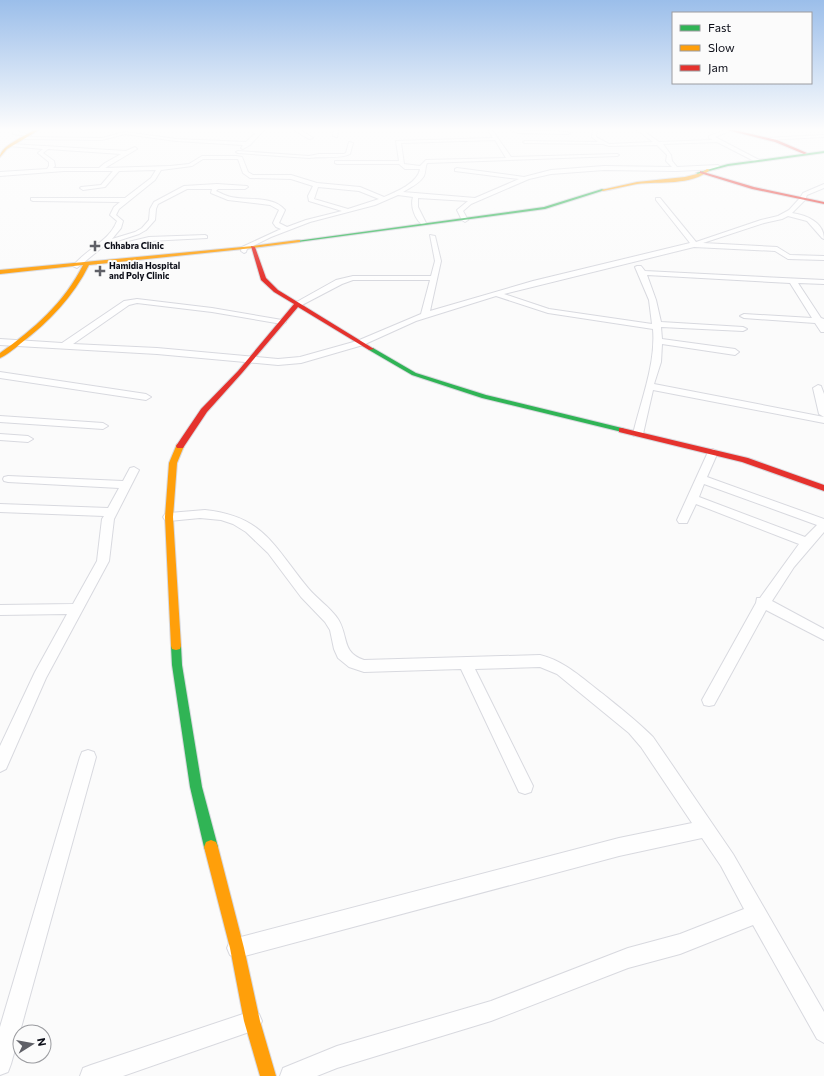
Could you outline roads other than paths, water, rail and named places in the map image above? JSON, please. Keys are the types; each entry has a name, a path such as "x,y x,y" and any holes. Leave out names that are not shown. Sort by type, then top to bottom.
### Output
{"street":[{"path":"83,188 103,186 108,180"},
{"path":"82,265 94,250 102,244 119,226 120,221 114,217 113,211 151,180"},
{"path":"301,180 316,185 360,189 384,199"},
{"path":"249,249 287,229 308,221 348,211 384,199 398,193 418,180"},
{"path":"464,220 460,212 461,208 522,180"},
{"path":"0,274 249,249 464,220 537,209 607,189 663,180"},
{"path":"730,180 753,188 824,203"},
{"path":"316,185 310,196 311,200 348,211"},
{"path":"217,186 213,192 223,197 279,206 282,210 276,223 278,226 287,229"},
{"path":"0,342 157,351 249,360 290,362 360,344 426,314 584,271 695,245 763,221 780,218 788,214 809,191 824,186"},
{"path":"102,244 144,230 152,220 153,209 156,203 186,187 245,187"},
{"path":"398,193 416,196 476,200"},
{"path":"416,196 414,207 423,223"},
{"path":"33,199 125,200"},
{"path":"658,199 695,245 777,249 788,257 824,258"},
{"path":"788,214 805,216 812,220 824,237"},
{"path":"249,249 423,223 464,220"},
{"path":"426,314 438,261 432,236"},
{"path":"94,250 149,238 205,237"},
{"path":"249,249 263,279 276,291 360,344 414,374 477,395 745,460 824,488"},
{"path":"635,260 643,273 651,299 658,341 657,362 649,386 638,434"},
{"path":"0,356 19,343 72,290 85,272 82,265"},
{"path":"643,273 824,282"},
{"path":"268,1076 252,1021 237,948 196,787 177,665 169,517 173,463 182,441 204,411 297,304 339,282 346,280 362,277 433,278"},
{"path":"793,281 821,321 824,330"},
{"path":"496,294 548,311 656,326 743,329"},
{"path":"65,345 127,303 137,300 212,310 282,322"},
{"path":"744,316 821,321"},
{"path":"658,341 735,352"},
{"path":"0,375 10,378 146,397"},
{"path":"0,384 10,378"},
{"path":"649,386 824,420"},
{"path":"818,388 824,414"},
{"path":"0,419 103,426"},
{"path":"0,437 28,439"},
{"path":"683,520 713,452"},
{"path":"0,764 40,676 103,561 107,525 111,512 134,470"},
{"path":"8,479 126,485"},
{"path":"701,479 824,523 762,602 709,700"},
{"path":"692,499 808,543"},
{"path":"0,508 111,512"},
{"path":"169,517 206,514 216,515 246,525 257,532 270,546 302,590 334,624 341,651 346,658 354,663 364,666 540,661 549,663 562,670 634,728 661,762 727,860 824,1032"},
{"path":"762,602 824,635"},
{"path":"0,610 78,609"},
{"path":"465,663 525,786"},
{"path":"0,1064 88,757"},
{"path":"237,948 619,847 706,829"},
{"path":"291,1076 337,1057 491,1011 628,958 680,944 757,914"},
{"path":"91,1076 252,1021"}],"place":[{"name":"Chhabra Clinic","path":"95,246"},
{"name":"Hamidia Hospital and Poly Clinic","path":"100,271"}]}
